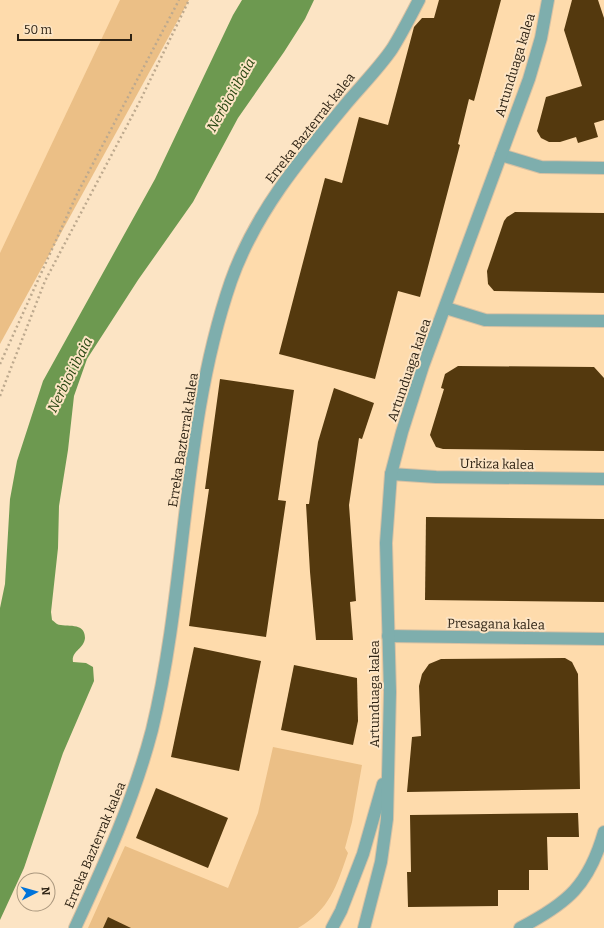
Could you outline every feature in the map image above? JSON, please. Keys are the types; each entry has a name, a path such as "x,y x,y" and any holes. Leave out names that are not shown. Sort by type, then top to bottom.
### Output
{"street":[{"name":"Erreka Bazterrak kalea","path":"75,928 109,855 132,796 152,728 170,629 205,382 218,322 232,280 242,254 278,190 305,154 390,51 418,0"},
{"name":"Artunduaga kalea","path":"364,928 381,862 387,819 390,692 386,543 390,474 416,386 446,308 529,79 541,38 548,0"},
{"path":"501,155 541,167 604,168"},
{"path":"446,308 485,320 604,321"},
{"name":"Urkiza kalea","path":"390,474 436,477 604,480"},
{"name":"Presagana kalea","path":"388,636 604,639"},
{"name":"Artunduaga kalea","path":"332,928 341,911 363,854 388,766"},
{"path":"520,928 547,914 571,896 588,873 604,832"}],"path":[{"path":"0,364 77,194 179,0"},
{"path":"0,396 45,281 140,101 189,0"}],"shaded area":[{"path":"0,0 125,0 0,327"},
{"path":"120,0 189,0 0,344 0,253"},
{"path":"419,0 604,0 604,928 75,928 152,728 218,322 254,230 390,51"},
{"path":"273,747 362,765 352,822 345,848 348,853 335,887 325,905 318,913 298,928 88,928 125,846 228,888 258,813"}],"water":[{"name":"Nerbioi ibaia","path":"242,0 314,0 305,19 284,52 238,118 193,202 138,280 87,359 74,396 68,450 59,506 58,548 51,612 52,620 56,624 74,626 82,629 85,638 84,642 74,655 73,662 86,663 93,667 94,681 63,753 24,868 22,872 16,872 16,885 0,920 0,608 5,584 10,499 17,461 43,381 155,179 233,15"}],"building":[{"path":"439,0 501,0 474,101 469,99 458,144 460,145 420,297 398,291 375,379 279,354 325,178 342,183 359,117 388,125 414,27 422,18 434,18"},
{"path":"572,0 598,0 604,18 604,120 594,123 598,137 578,143 576,137 560,142 549,142 541,138 537,131 546,97 582,86 564,30"},
{"path":"515,212 604,213 604,293 494,291 488,284 487,271 504,221"},
{"path":"458,366 594,367 604,378 604,451 443,449 436,447 430,435 444,389 441,388 445,374"},
{"path":"220,379 294,390 278,500 286,501 266,637 189,626 209,489 205,489"},
{"path":"334,388 374,403 362,439 359,438 349,505 356,601 350,602 353,640 316,640 310,572 306,504 309,504 318,442"},
{"path":"426,517 604,519 604,602 425,600"},
{"path":"194,647 261,661 239,771 171,757"},
{"path":"565,658 572,662 578,674 580,789 407,792 412,737 421,736 419,686 422,674 429,664 441,659"},
{"path":"294,665 357,678 358,721 353,745 281,730"},
{"path":"156,788 228,818 208,868 136,838"},
{"path":"578,813 579,837 547,837 548,870 529,870 529,890 498,890 498,906 408,907 407,872 411,872 410,815"},
{"path":"108,917 131,928 103,928"}]}
